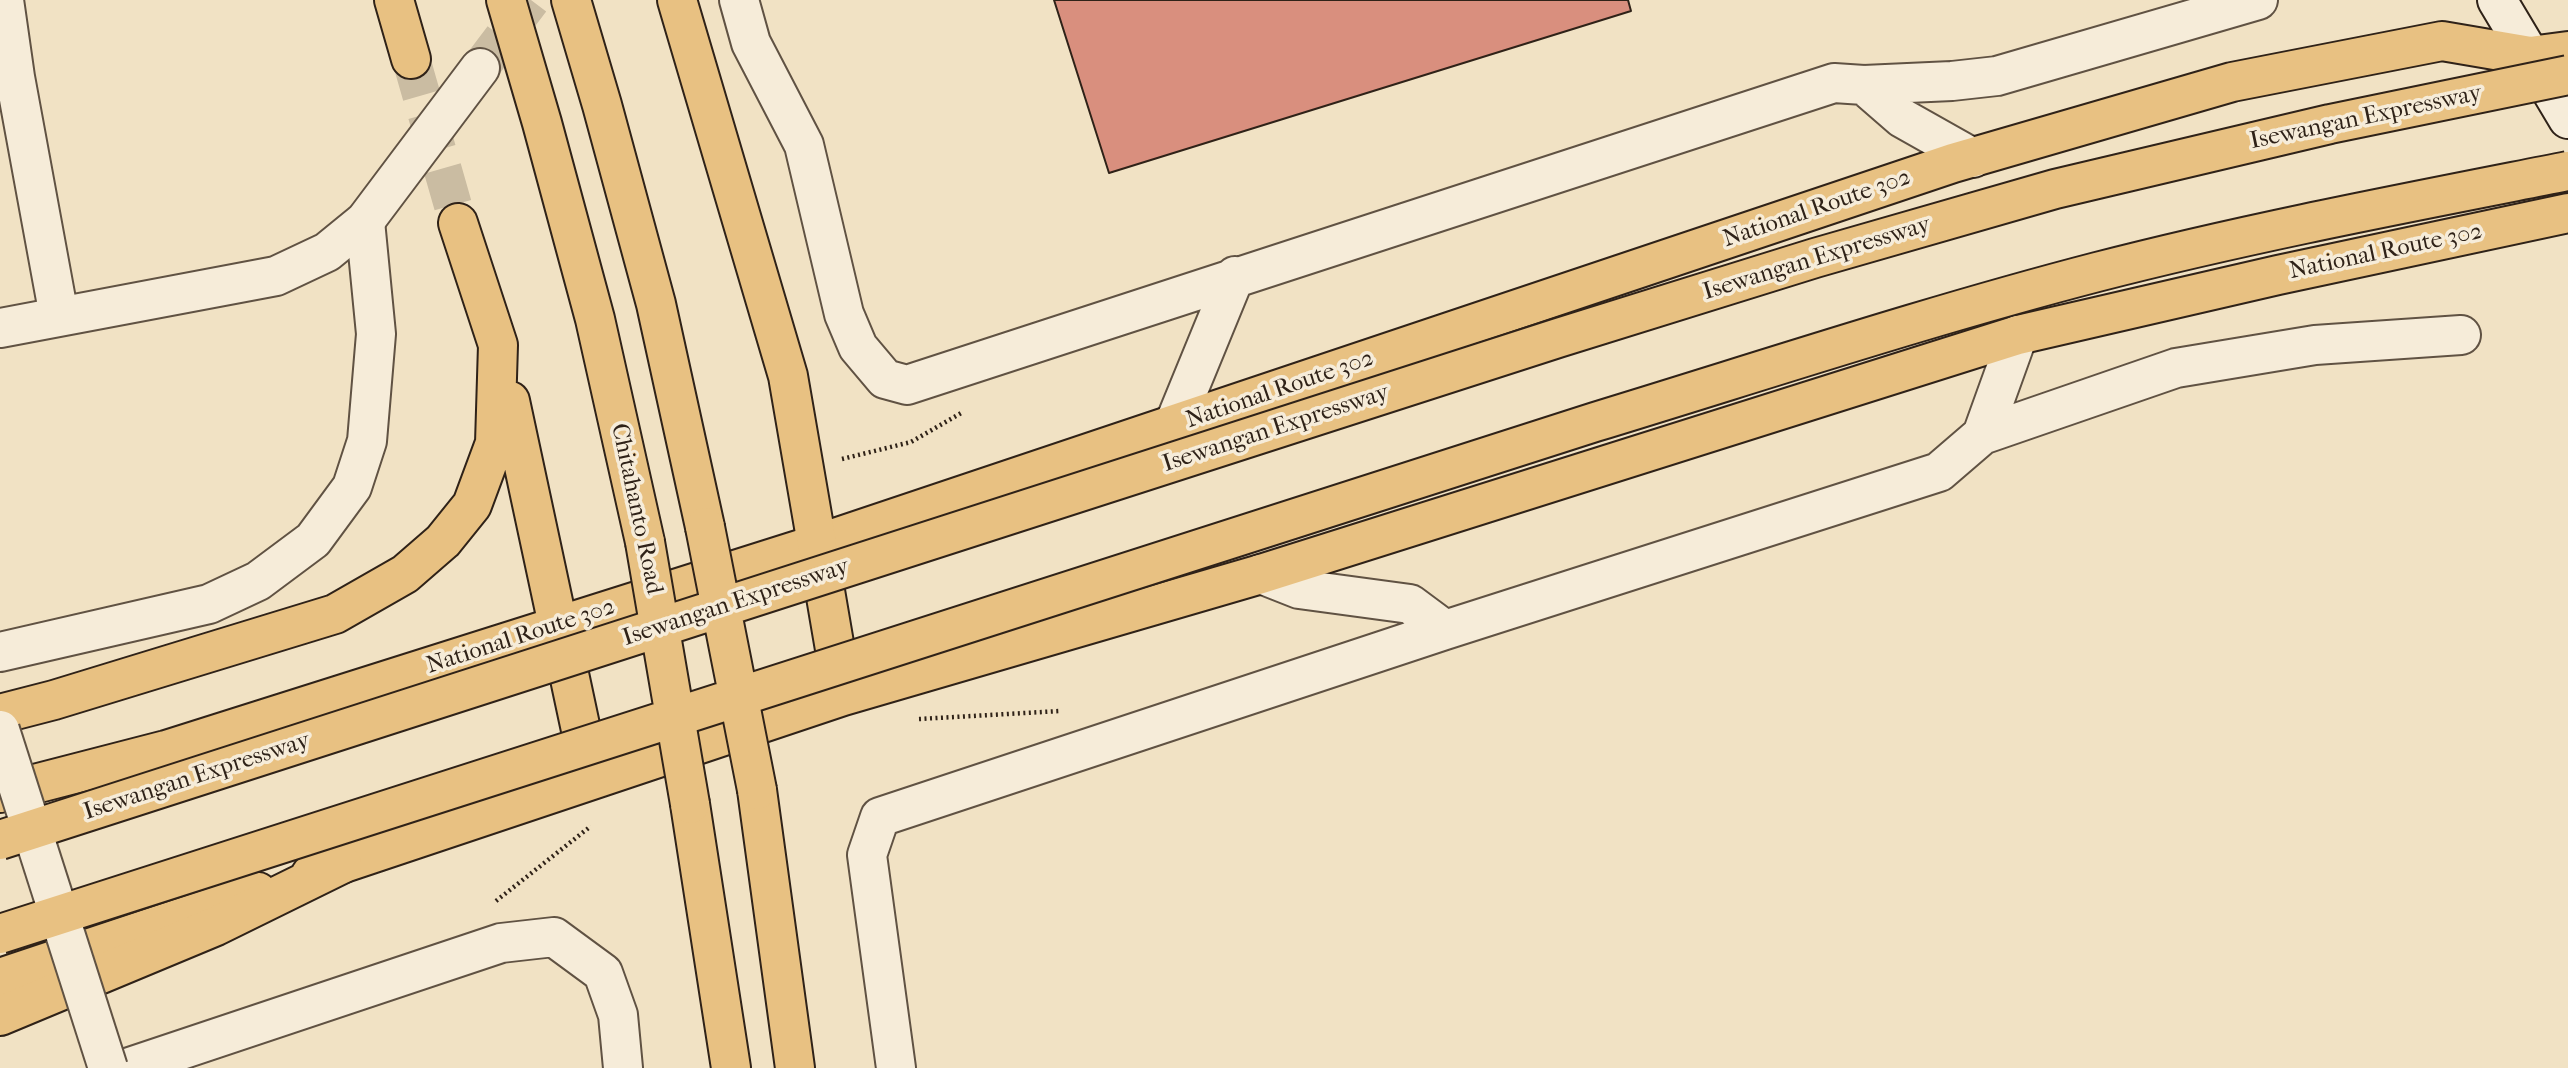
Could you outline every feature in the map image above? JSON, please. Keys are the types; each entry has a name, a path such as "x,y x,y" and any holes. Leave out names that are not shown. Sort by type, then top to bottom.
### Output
{"highway":[{"path":"394,0 411,59"},
{"name":"Chitahanto Road","path":"506,0 595,319 645,542 690,804 731,1068"},
{"path":"571,0 603,105 656,304 705,527 757,790 794,1068"},
{"path":"677,0 788,376 843,696"},
{"name":"National Route 302","path":"0,793 166,750 817,544 1973,158 2232,82 2442,41 2530,56 2568,51"},
{"name":"Isewangan Expressway","path":"0,840 1815,258 2055,189 2330,124 2568,75"},
{"path":"0,934 1595,422 1848,344 2097,272 2350,214 2568,171"},
{"name":"National Route 302","path":"0,978 843,696 1261,574 2018,335 2278,275 2568,213"},
{"path":"458,223 498,345 592,779"},
{"path":"0,714 68,696 335,614 405,574 443,541 472,505 495,443 498,345"},
{"path":"0,1016 216,926 342,864"}],"street":[{"path":"4,0 7,79 59,316"},
{"path":"739,0 751,43 804,145 844,314 858,347 885,379 907,385 1834,83 1864,85 1997,76 2258,0"},
{"path":"2497,0 2568,119"},
{"path":"0,328 276,276 327,252 365,221 480,68"},
{"path":"1864,85 1902,118 1973,158"},
{"path":"0,652 209,604 258,581 313,540 352,487 367,441 376,334 365,221"},
{"path":"1173,427 1235,276"},
{"path":"1982,435 2018,335"},
{"path":"896,1068 867,855 880,817 1445,630 1940,472 1982,435 2176,368 2315,345 2461,335"},
{"path":"1261,574 1299,589 1410,604 1445,630"},
{"path":"0,730 108,1068"},
{"path":"127,1068 501,943 554,937 603,973 618,1015 623,1068"}],"building":[{"path":"1054,0 1628,0 1631,11 1109,173"}],"tunnel":[{"path":"480,68 531,0"},
{"path":"411,59 458,223"}]}
